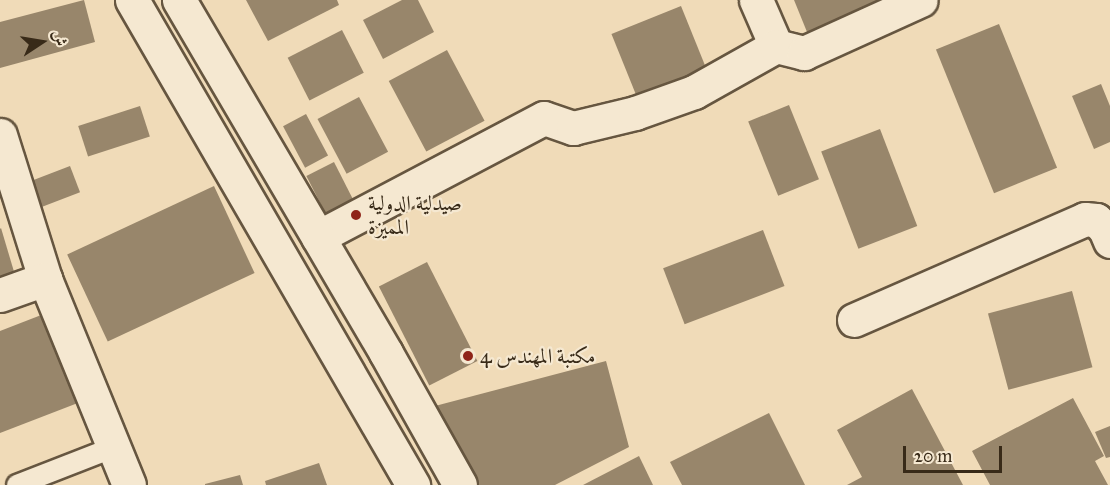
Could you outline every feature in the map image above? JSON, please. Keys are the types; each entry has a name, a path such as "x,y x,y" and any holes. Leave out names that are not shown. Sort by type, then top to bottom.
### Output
{"street":[{"path":"132,0 413,485"},
{"path":"179,0 460,485"},
{"path":"756,0 776,46"},
{"path":"318,237 544,118 573,128 635,113 694,93 776,46 804,53 921,0"},
{"path":"0,135 45,279 129,485"},
{"path":"854,320 1084,219 1096,220 1105,229 1110,241"},
{"path":"0,295 45,279"}],"lane":[{"path":"17,485 112,448"}],"building":[{"path":"84,0 95,42 0,68 0,22"},
{"path":"246,0 337,0 339,5 268,41"},
{"path":"402,0 418,0 434,32 383,59 363,20"},
{"path":"794,0 888,0 807,32"},
{"path":"681,6 708,73 638,101 611,34"},
{"path":"999,24 1057,168 994,193 936,49"},
{"path":"342,30 364,73 309,100 288,58"},
{"path":"447,50 485,121 426,152 389,81"},
{"path":"1101,84 1110,106 1110,142 1094,149 1072,96"},
{"path":"359,97 388,152 347,174 318,119"},
{"path":"789,105 819,179 778,196 748,121"},
{"path":"140,106 150,136 88,157 78,126"},
{"path":"306,114 328,155 305,168 283,126"},
{"path":"880,129 917,226 858,249 821,152"},
{"path":"334,162 354,201 326,215 306,176"},
{"path":"70,166 80,192 37,209 27,182"},
{"path":"214,186 255,273 108,341 67,254"},
{"path":"0,229 15,275 0,283"},
{"path":"763,230 785,286 685,324 663,268"},
{"path":"427,262 477,361 429,385 379,287"},
{"path":"1072,291 1092,367 1008,390 988,314"},
{"path":"49,312 83,401 0,433 0,331"},
{"path":"606,361 629,447 555,485 475,485 435,406"},
{"path":"912,389 963,485 847,485 862,477 837,430"},
{"path":"1073,398 1104,456 1095,461 1108,485 990,485 972,451"},
{"path":"769,413 805,485 682,485 670,462"},
{"path":"1110,426 1110,457 1106,458 1095,432"},
{"path":"639,456 653,485 583,485"},
{"path":"319,463 327,485 266,485 265,481"},
{"path":"240,475 243,485 205,485 205,484"}],"place":[{"name":"صيدلية الدولية المميزة","path":"356,215"},
{"name":"مكتبة المهندس 4","path":"468,356"}]}
